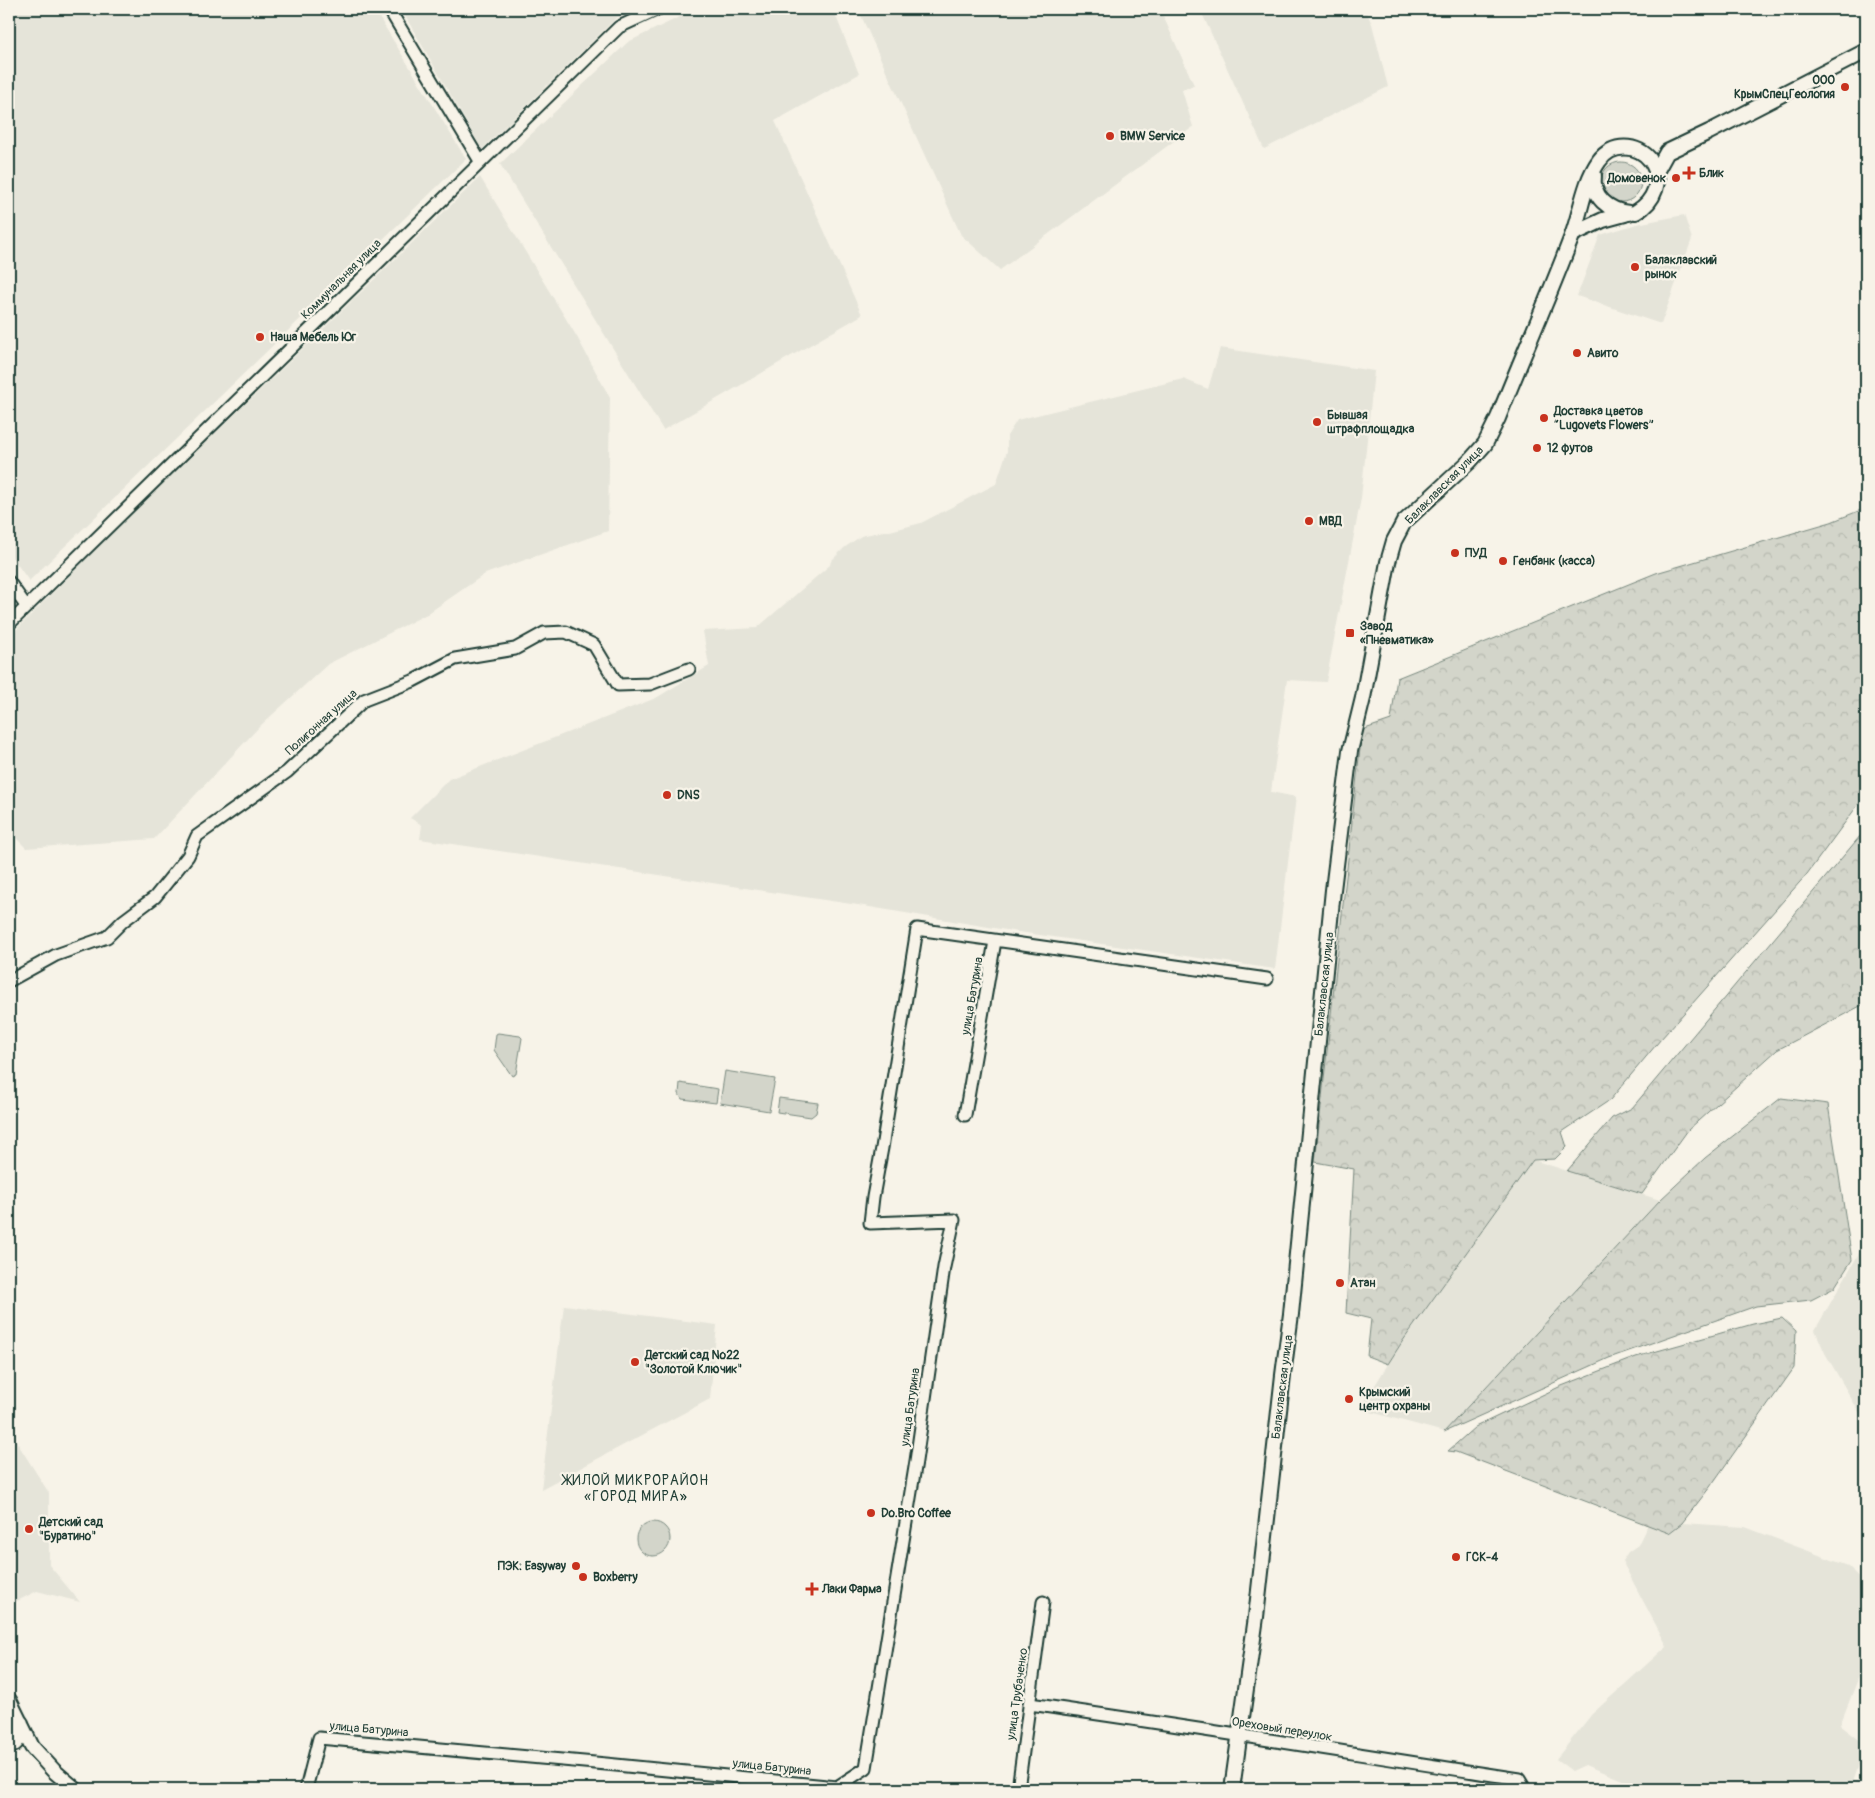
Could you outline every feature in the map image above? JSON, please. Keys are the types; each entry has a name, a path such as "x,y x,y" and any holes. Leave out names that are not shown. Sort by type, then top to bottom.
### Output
{"main road":[{"path":"1645,155 1667,152 1866,51"},
{"name":"Балаклавская улица","path":"1232,1789 1256,1616 1291,1314 1333,890 1349,761 1363,698 1388,562 1394,541 1404,522 1469,462 1485,444 1498,418 1573,234 1585,194 1598,161 1612,150 1627,148 1634,148 1645,155"},
{"path":"1656,172 1667,152"},
{"path":"1573,234 1603,220 1633,212 1648,204 1657,184 1656,172 1645,155"},
{"path":"1595,169 1593,180 1595,190 1601,200 1618,212 1633,212"},
{"path":"9,1700 32,1747 64,1784 76,1789"},
{"path":"11,1746 17,1742 20,1736 21,1724"},
{"path":"11,1746 32,1747"}],"street":[{"path":"389,9 480,161"},
{"name":"Коммунальная улица","path":"9,624 619,26 658,9"},
{"path":"9,582 26,606"},
{"name":"Полигонная улица","path":"9,981 56,955 108,937 123,921 155,897 188,856 197,836 287,772 364,700 413,681 456,658 515,649 544,633 566,632 594,645 618,685 650,684 689,669"},
{"name":"улица Батурина","path":"306,1789 320,1738 606,1764 837,1788 866,1768 914,1471 944,1267 954,1220 870,1223 917,929 995,941 965,1115"},
{"path":"995,941 1267,979"},
{"name":"улица Трубаченко","path":"1018,1789 1043,1602"},
{"name":"Ореховый переулок","path":"1029,1704 1180,1725 1239,1736 1519,1779 1525,1789"}],"shaded area":[{"path":"9,9 374,9 466,159 29,581 9,553"},
{"path":"401,9 635,9 616,18 482,149"},
{"path":"696,9 833,9 859,74 775,121 862,315 663,430 500,164 628,42"},
{"path":"858,9 1160,9 1194,85 1182,90 1193,127 1000,270 961,235"},
{"path":"1200,9 1365,9 1372,24 1388,87 1264,149"},
{"path":"480,177 577,337 610,398 608,531 485,574 427,614 328,664 260,726 154,839 26,848 9,831 9,637 97,548"},
{"name":"Балаклавский рынок","path":"1684,215 1692,239 1661,324 1577,296 1600,235 1637,224"},
{"path":"1220,348 1374,371 1361,498 1326,682 1287,680 1271,792 1296,797 1275,969 1012,931 858,905 420,839 422,825 410,818 449,779 656,698 709,666 703,631 757,628 830,565 831,561 844,548 861,536 921,523 996,484 1007,451 1007,436 1017,420 1183,379 1208,389"},
{"path":"1533,1160 1660,1200 1444,1432 1360,1409 1402,1342"},
{"path":"1866,1241 1866,1424 1825,1353 1815,1330"},
{"name":"Детский сад №22 \"Золотой Ключик\"","path":"564,1305 717,1325 710,1399 541,1489"},
{"name":"Детский сад \"Буратино\"","path":"9,1430 49,1493 49,1565 80,1602 37,1591 9,1605"},
{"path":"1682,1523 1745,1527 1848,1566 1866,1583 1865,1661 1840,1725 1866,1745 1851,1789 1645,1789 1585,1765 1572,1771 1556,1759 1592,1714 1667,1646 1622,1561 1628,1552 1638,1545 1648,1524 1669,1533"}],"green space":[{"path":"1625,162 1632,165 1638,171 1641,182 1640,190 1632,199 1625,202 1617,202 1610,199 1602,190 1601,178 1604,171 1613,163"},
{"path":"1866,508 1866,794 1807,874 1661,1039 1610,1100 1562,1132 1567,1147 1555,1159 1533,1160 1388,1364 1367,1356 1371,1319 1346,1313 1354,1169 1315,1162 1362,730 1391,720 1397,678 1656,573 1831,522"},
{"path":"1866,829 1866,1003 1777,1050 1688,1130 1642,1194 1567,1171 1612,1118 1632,1108"},
{"path":"496,1034 520,1036 522,1038 516,1074 512,1076 494,1050"},
{"path":"725,1071 775,1079 769,1111 720,1103"},
{"path":"680,1083 718,1089 716,1103 682,1099 679,1094"},
{"path":"779,1098 818,1103 816,1113 811,1117 777,1112"},
{"path":"1781,1098 1828,1104 1852,1260 1834,1288 1811,1300 1756,1306 1609,1358 1444,1432 1660,1200 1705,1158"},
{"path":"1782,1318 1796,1331 1794,1368 1710,1487 1682,1523 1669,1533 1456,1452 1448,1451 1475,1427 1559,1387 1636,1357 1753,1324"},
{"path":"653,1522 665,1527 670,1539 665,1551 653,1556 641,1551 636,1539 641,1527"}],"place":[{"name":"ООО КрымСпецГеология","path":"1845,87"},
{"name":"BMW Service","path":"1110,136"},
{"name":"Блик","path":"1689,173"},
{"name":"Домовенок","path":"1676,178"},
{"name":"Балаклавский рынок","path":"1635,267"},
{"name":"Наша Мебель Юг","path":"260,337"},
{"name":"Авито","path":"1577,353"},
{"name":"Доставка цветов “Lugovets Flowers”","path":"1544,418"},
{"name":"Бывшая штрафплощадка","path":"1317,422"},
{"name":"12 футов","path":"1537,448"},
{"name":"МВД","path":"1309,521"},
{"name":"ПУД","path":"1455,553"},
{"name":"Генбанк (касса)","path":"1503,561"},
{"name":"Завод «Пневматика»","path":"1350,633"},
{"name":"DNS","path":"667,795"},
{"name":"Атан","path":"1340,1283"},
{"name":"Детский сад №22 \"Золотой Ключик\"","path":"635,1362"},
{"name":"Крымский центр охраны","path":"1349,1399"},
{"name":"Do.Bro Coffee","path":"871,1513"},
{"name":"Детский сад \"Буратино\"","path":"29,1529"},
{"name":"ГСК-4","path":"1456,1557"},
{"name":"ПЭК: Easyway","path":"576,1566"},
{"name":"Boxberry","path":"583,1577"},
{"name":"Лаки Фарма","path":"812,1589"}],"district":[{"name":"ЖИЛОЙ МИКРОРАЙОН «ГОРОД МИРА»","path":"636,1488"}]}
